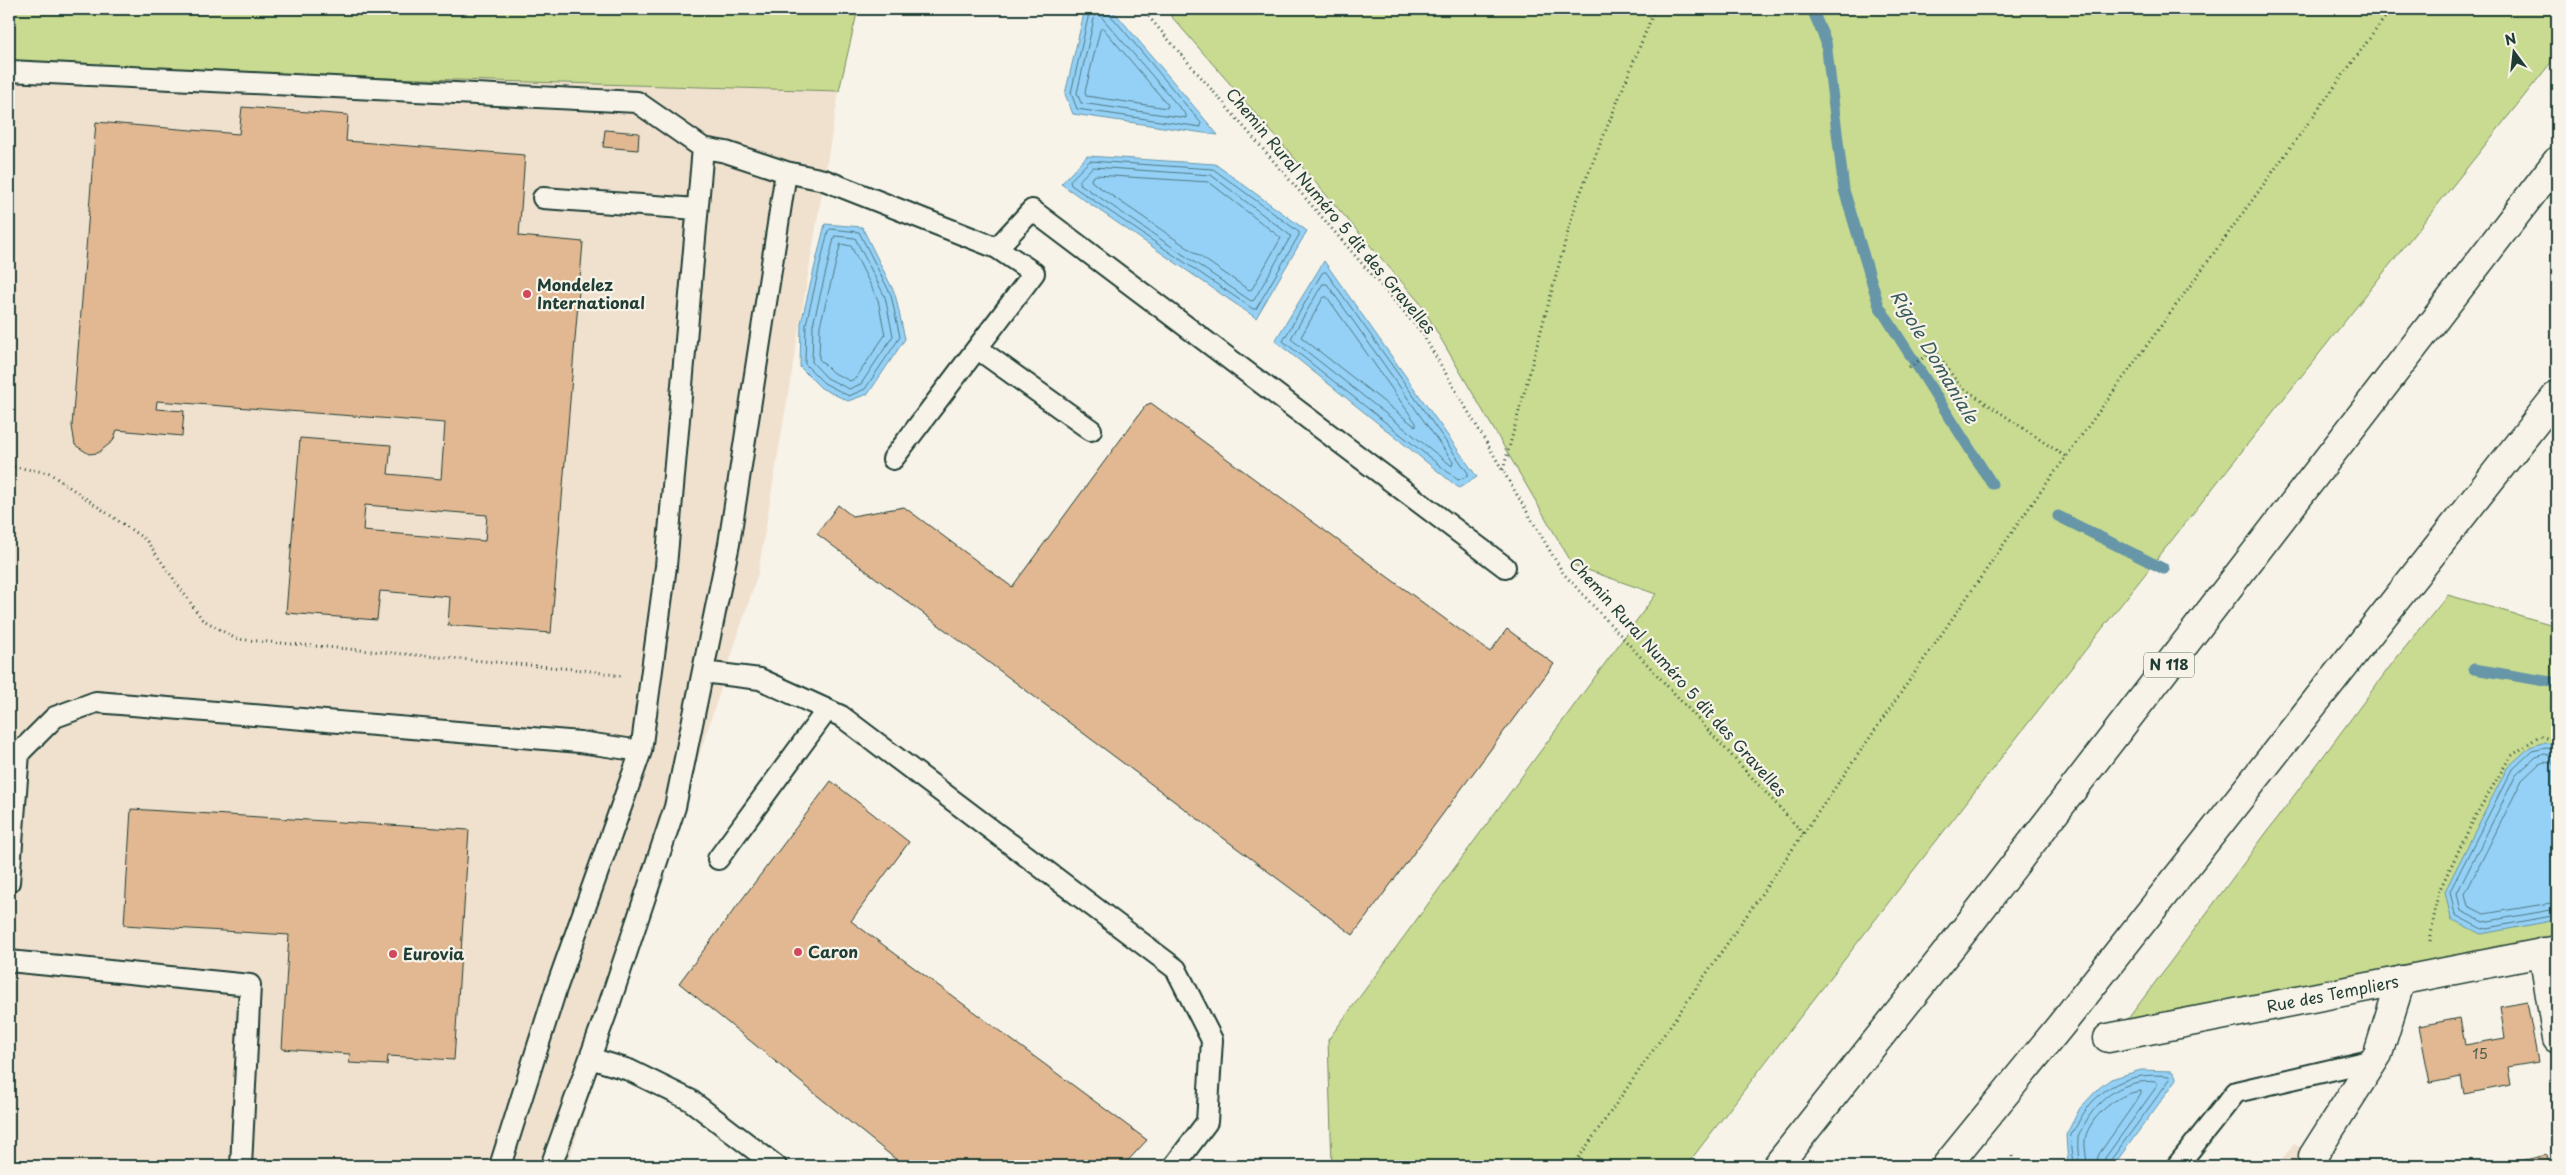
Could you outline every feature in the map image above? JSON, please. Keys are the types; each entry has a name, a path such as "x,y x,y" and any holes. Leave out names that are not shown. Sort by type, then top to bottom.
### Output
{"main road":[{"name":"N 118","path":"1777,1166 1972,920 2557,161"},
{"path":"1946,1166 2061,1025 2557,395"},
{"path":"2550,951 2557,1039"},
{"name":"Rue des Templiers","path":"2108,1038 2550,951"},
{"path":"2310,1161 2374,1060 2413,978"}],"lane":[{"path":"9,71 637,102 703,148 726,152 786,172 824,180 997,248 1034,273 893,459"},
{"path":"500,1166 556,989 641,751 666,566 703,148"},
{"path":"551,1166 590,1058 675,807 729,544 786,172"},
{"path":"543,198 698,209"},
{"path":"997,248 1032,210 1506,567"},
{"path":"978,349 1091,430"},
{"path":"703,672 760,679 841,716 1176,969 1212,1040 1207,1122 1174,1166"},
{"path":"9,882 19,753 55,716 96,702 580,742 641,751"},
{"path":"718,859 827,710"},
{"path":"9,961 250,985 241,1166"},
{"path":"590,1058 629,1070 690,1100 776,1166"},
{"path":"2177,1166 2236,1092 2374,1060"}],"path":[{"name":"Chemin Rural Numéro 5 dit des Gravelles","path":"1142,9 1422,333 1563,573 1804,834"},
{"path":"1503,471 1575,206 1655,9"},
{"path":"1573,1166 2066,457 2391,9"},
{"path":"1909,367 1935,350 1959,385 2066,457"},
{"path":"9,466 49,473 146,540 202,619 236,640 584,670 650,680"},
{"path":"2413,978 2438,893 2476,815 2510,757 2539,736 2557,741"},
{"path":"2012,1156 2014,1166"}],"shaded area":[{"path":"9,67 839,91 758,573 567,1166 9,1166"},
{"path":"2294,1143 2328,1166 2277,1166"}],"green space":[{"path":"9,9 858,9 839,91 9,67"},
{"path":"1165,9 2557,9 2557,55 2118,608 1686,1166 1332,1166 1328,1040 1656,594 1573,565 1420,303"},
{"path":"2448,595 2557,626 2557,940 2119,1031 2394,661"}],"water":[{"path":"1085,9 1108,9 1117,15 1218,135 1073,114 1065,94"},
{"path":"1087,156 1215,164 1307,231 1256,318 1061,184"},
{"path":"825,224 862,227 895,294 905,339 868,394 848,401 821,388 800,367 801,323"},
{"path":"1324,261 1477,477 1459,488 1275,341"},
{"path":"2545,742 2557,746 2557,920 2481,934 2451,919 2445,891 2507,768 2530,747"},
{"path":"2141,1070 2172,1071 2177,1079 2113,1166 2068,1166 2066,1135 2080,1108 2099,1088 2111,1079"}],"building":[{"path":"242,107 348,115 346,141 525,155 519,236 583,242 551,633 448,625 450,597 380,591 377,620 286,613 300,438 391,445 388,474 441,479 445,423 157,401 156,409 184,411 182,436 117,430 113,441 98,453 89,454 75,445 72,426 96,122 239,134","holes":["365,505 487,515 485,541 363,531"]},
{"path":"605,130 639,133 638,150 603,147"},
{"path":"1151,403 1490,652 1507,629 1554,664 1353,935 817,534 838,505 852,516 904,507 1012,587 1146,405"},
{"name":"Caron","path":"831,781 909,842 851,921 1147,1140 1123,1166 904,1166 679,983"},
{"path":"131,809 469,830 454,1060 388,1056 387,1065 349,1063 350,1054 282,1049 289,935 124,925"},
{"path":"2527,1002 2538,1062 2508,1067 2511,1085 2464,1094 2461,1077 2430,1083 2419,1026 2460,1018 2465,1045 2505,1038 2500,1007"},
{"path":"2547,1155 2549,1166 2498,1166"}],"waterway":[{"name":"Rigole Domaniale","path":"1812,9 1826,42 1844,190 1879,306 1992,484"},
{"name":"Rigole Domaniale","path":"2058,516 2164,569"},
{"name":"Rigole Domaniale","path":"2474,669 2557,683"}],"place":[{"name":"Mondelez International","path":"527,294"},
{"name":"Caron","path":"798,952"},
{"name":"Eurovia","path":"393,954"}]}
